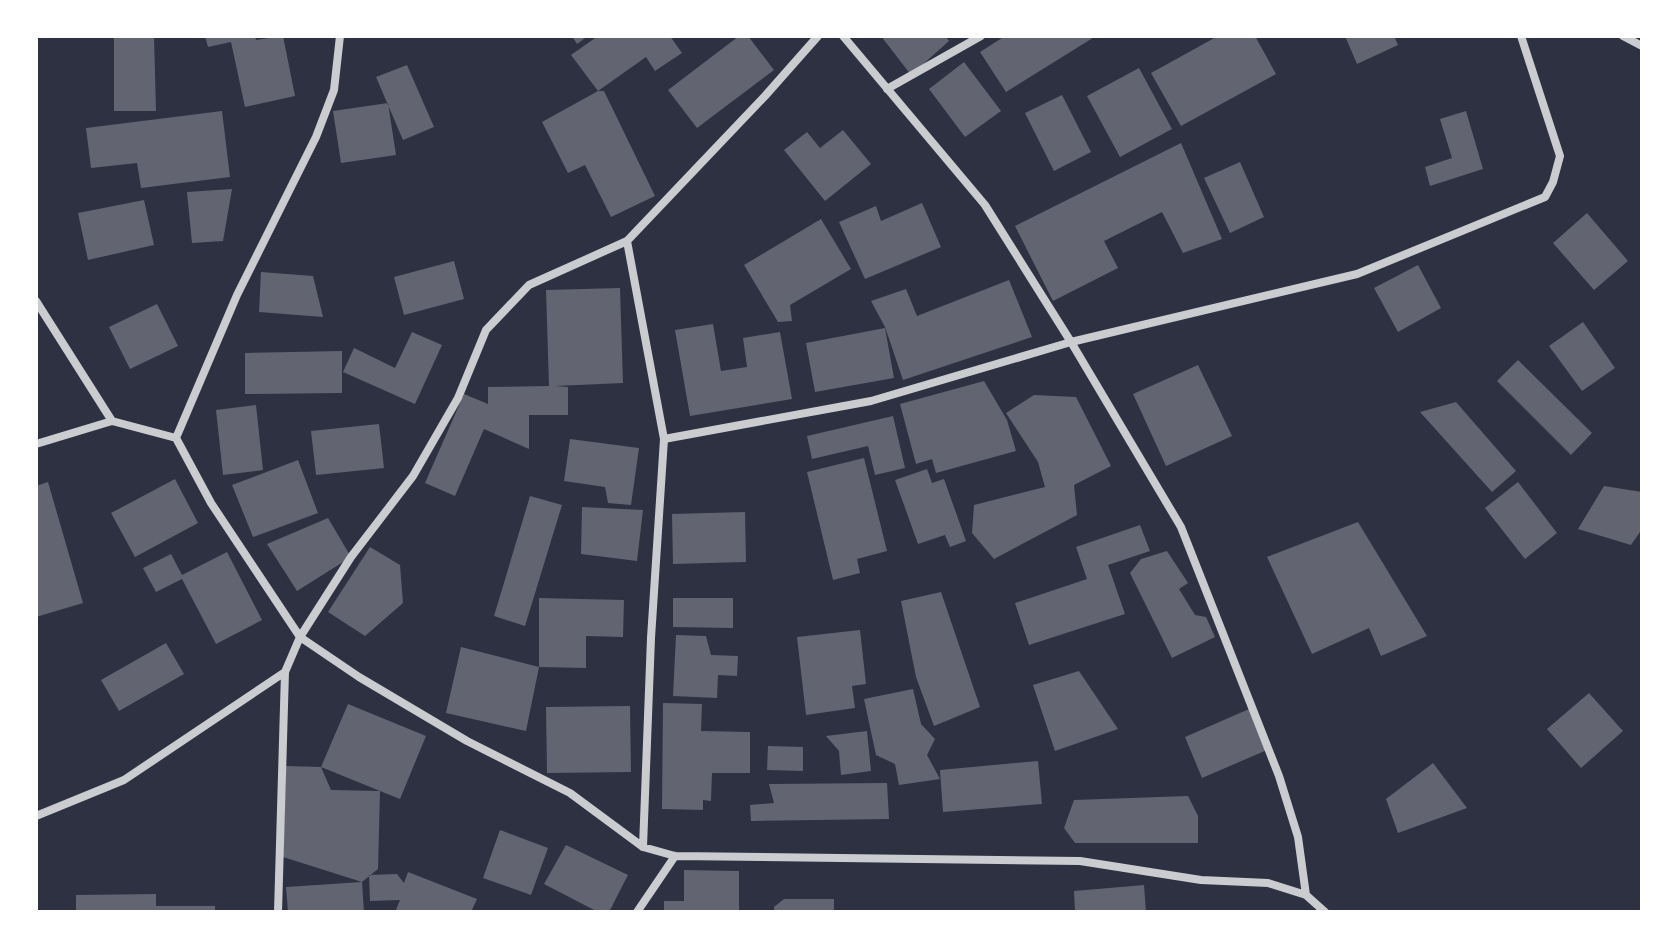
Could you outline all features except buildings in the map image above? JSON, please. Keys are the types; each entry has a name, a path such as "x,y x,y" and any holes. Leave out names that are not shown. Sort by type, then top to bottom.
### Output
{"street":[{"path":"176,438 237,295 316,137 334,90 340,36"},
{"path":"278,912 285,672 300,637 351,557 413,476 458,398 486,330 529,285 627,241 818,36"},
{"path":"843,36 985,205 1181,527 1279,776 1298,837 1306,895"},
{"path":"887,89 981,36"},
{"path":"664,439 871,401 1071,342 1357,274 1545,197 1560,156 1521,36"},
{"path":"1623,36 1642,46"},
{"path":"627,241 664,439 651,638 643,847"},
{"path":"36,301 112,421"},
{"path":"36,444 112,421 176,438 211,503 300,637 359,677 467,741 570,793 643,847 675,856 1080,861 1201,880 1268,883 1306,895 1325,912"},
{"path":"36,816 124,780 285,672"},
{"path":"637,912 675,856"}]}
